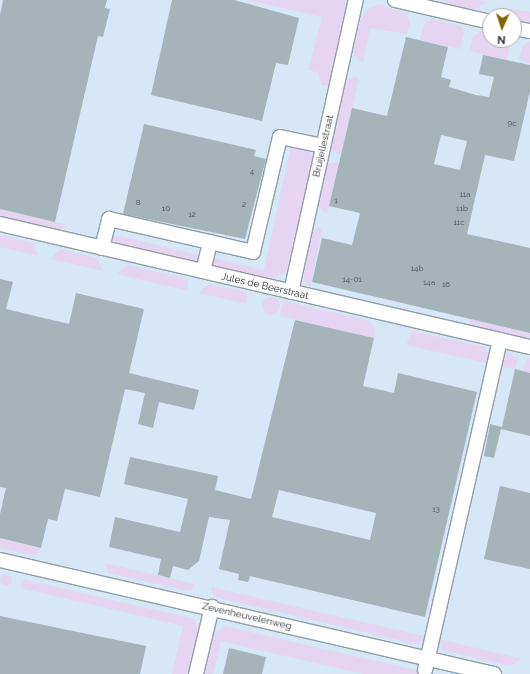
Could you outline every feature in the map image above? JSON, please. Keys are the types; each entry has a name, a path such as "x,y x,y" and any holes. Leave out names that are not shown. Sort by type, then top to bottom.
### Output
{"street":[{"name":"Bruijellestraat","path":"290,292 356,0"},
{"path":"395,0 482,20"},
{"path":"102,248 108,219 253,252 280,137 323,146"},
{"name":"Jules de Beerstraat","path":"0,224 530,347"},
{"path":"204,272 210,242"},
{"path":"427,664 500,340"},
{"name":"Zevenheuvelenweg","path":"0,560 212,608 427,664 494,674"},
{"path":"196,674 212,608"}],"shaded area":[{"path":"0,0 530,0 530,674 0,674"},
{"path":"247,0 344,0 347,7 333,79 327,85 322,85 317,72 308,70 322,17"},
{"path":"440,0 479,0 486,2 473,11"},
{"path":"379,4 406,14 410,21 407,34 370,28 363,62 358,60 353,52 362,17 369,8"},
{"path":"522,11 530,12 530,24 522,22"},
{"path":"432,19 461,26 464,32 460,49 420,40 424,24"},
{"path":"482,31 482,48 509,48 507,60 469,51 473,37"},
{"path":"530,42 530,63 519,60 522,46"},
{"path":"354,77 359,79 341,156 331,149 346,82"},
{"path":"291,146 309,150 314,159 286,272 269,280 211,267 213,258 264,270"},
{"path":"332,162 339,163 327,214 318,206 327,165"},
{"path":"0,209 66,224 58,231 0,218"},
{"path":"319,228 322,229 310,288 304,279 303,268 312,233"},
{"path":"0,235 33,243 38,256 0,247"},
{"path":"111,235 202,256 195,263 116,245"},
{"path":"60,249 97,258 103,271 50,259"},
{"path":"127,265 188,279 188,291 116,274"},
{"path":"208,284 247,292 246,304 199,293"},
{"path":"267,297 275,297 280,302 278,313 275,315 267,315 262,310 262,302"},
{"path":"284,301 370,321 375,329 374,338 280,316"},
{"path":"471,319 530,333 529,340 469,326"},
{"path":"412,331 484,347 489,355 487,363 406,345"},
{"path":"508,353 518,358 515,369 498,366 500,358"},
{"path":"530,358 530,373 523,371 526,360"},
{"path":"0,538 41,548 40,551 34,556 0,548"},
{"path":"105,563 195,584 195,587 188,591 108,573"},
{"path":"6,574 10,576 12,580 10,584 6,586 2,584 0,580 2,576"},
{"path":"22,579 194,619 199,632 190,674 172,674 183,626 20,588"},
{"path":"211,587 424,636 424,639 415,644 214,597"},
{"path":"224,626 433,674 363,674 221,641 213,674 205,674 214,635"},
{"path":"439,640 522,659 510,666 442,650"}],"building":[{"path":"3,0 107,0 105,8 110,9 103,37 98,36 55,222 0,209 0,15"},
{"path":"172,0 234,0 299,18 288,65 276,63 262,121 151,95"},
{"path":"406,37 448,47 441,77 451,80 449,87 476,95 489,97 494,77 479,74 483,55 530,65 530,91 514,161 485,155 467,234 530,248 530,333 312,282 322,238 352,245 360,213 329,206 352,108 387,116","holes":["441,135 467,141 460,170 434,164"]},
{"path":"144,124 256,150 254,156 266,159 245,239 123,214"},
{"path":"0,279 13,282 6,309 69,324 76,293 144,309 129,373 199,390 194,410 159,402 153,428 138,424 145,393 125,389 100,497 65,489 57,521 48,519 41,548 0,538 0,514 6,488 0,487"},
{"path":"295,320 374,338 363,386 394,393 398,373 477,392 425,617 250,576 248,582 238,580 239,574 219,569 230,520 209,517 199,561 188,570 173,566 170,578 158,575 161,559 109,547 115,517 180,532 188,499 124,484 130,457 218,476 215,490 251,499","holes":["279,490 376,513 370,540 272,517"]},
{"path":"515,369 530,373 530,436 501,429 494,458 484,456 490,424 502,427"},
{"path":"500,486 530,493 530,569 484,559"},
{"path":"0,616 146,646 140,674 0,674"},
{"path":"229,648 266,657 262,674 223,674"}]}
